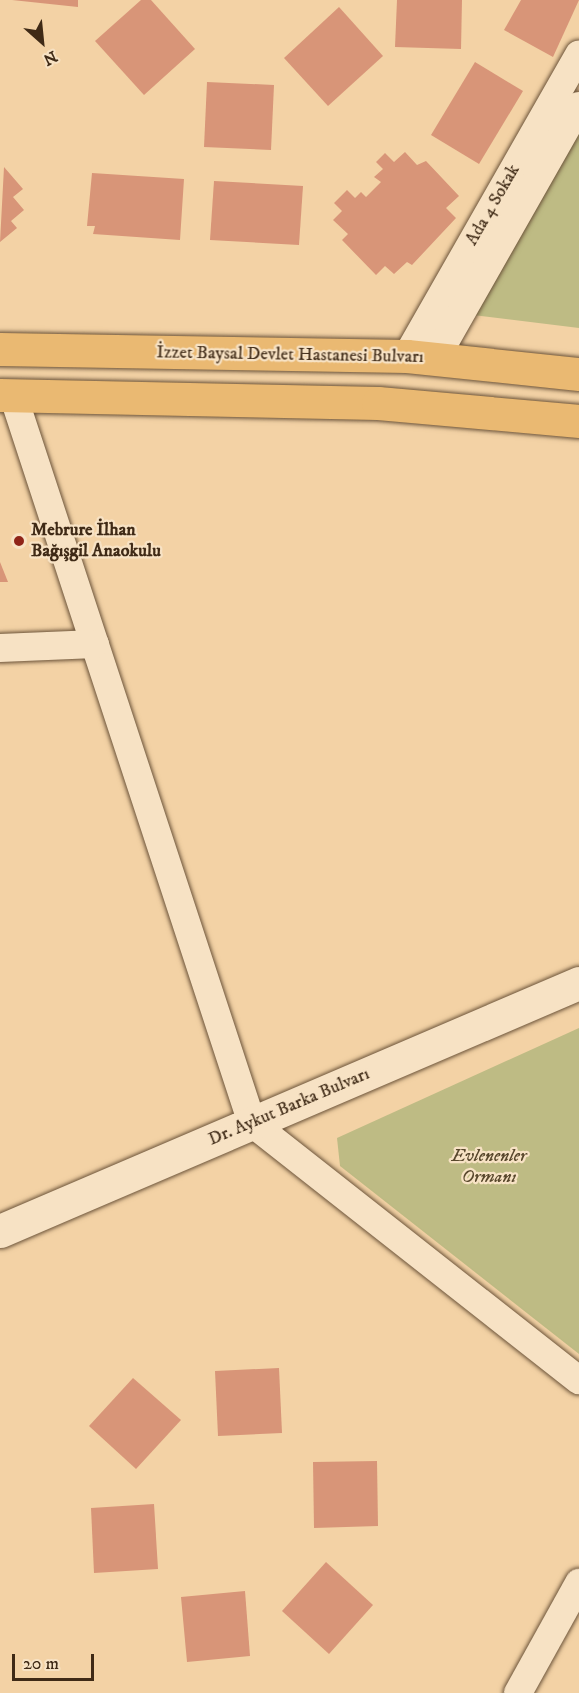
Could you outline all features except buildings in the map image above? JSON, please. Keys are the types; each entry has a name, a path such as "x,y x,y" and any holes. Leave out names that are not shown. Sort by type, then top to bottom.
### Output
{"main road":[{"name":"İzzet Baysal Devlet Hastanesi Bulvarı","path":"0,349 421,357 579,374"},
{"path":"6,395 378,403 579,421"},
{"name":"Dr. Aykut Barka Bulvarı","path":"0,1232 579,983"}],"street":[{"name":"Ada 4 Sokak","path":"421,357 579,54"},
{"name":"Ada 4 Sokak","path":"421,357 579,106"},
{"path":"6,395 95,644 252,1123 579,1380"},
{"path":"0,648 95,644"},
{"path":"518,1693 579,1583"}],"green space":[{"path":"579,128 579,328 473,315"},
{"name":"Evlenenler Ormanı","path":"579,1028 579,1354 340,1166 337,1138"}],"place":[{"name":"Mebrure İlhan Bağışgil Anaokulu","path":"19,541"}]}
